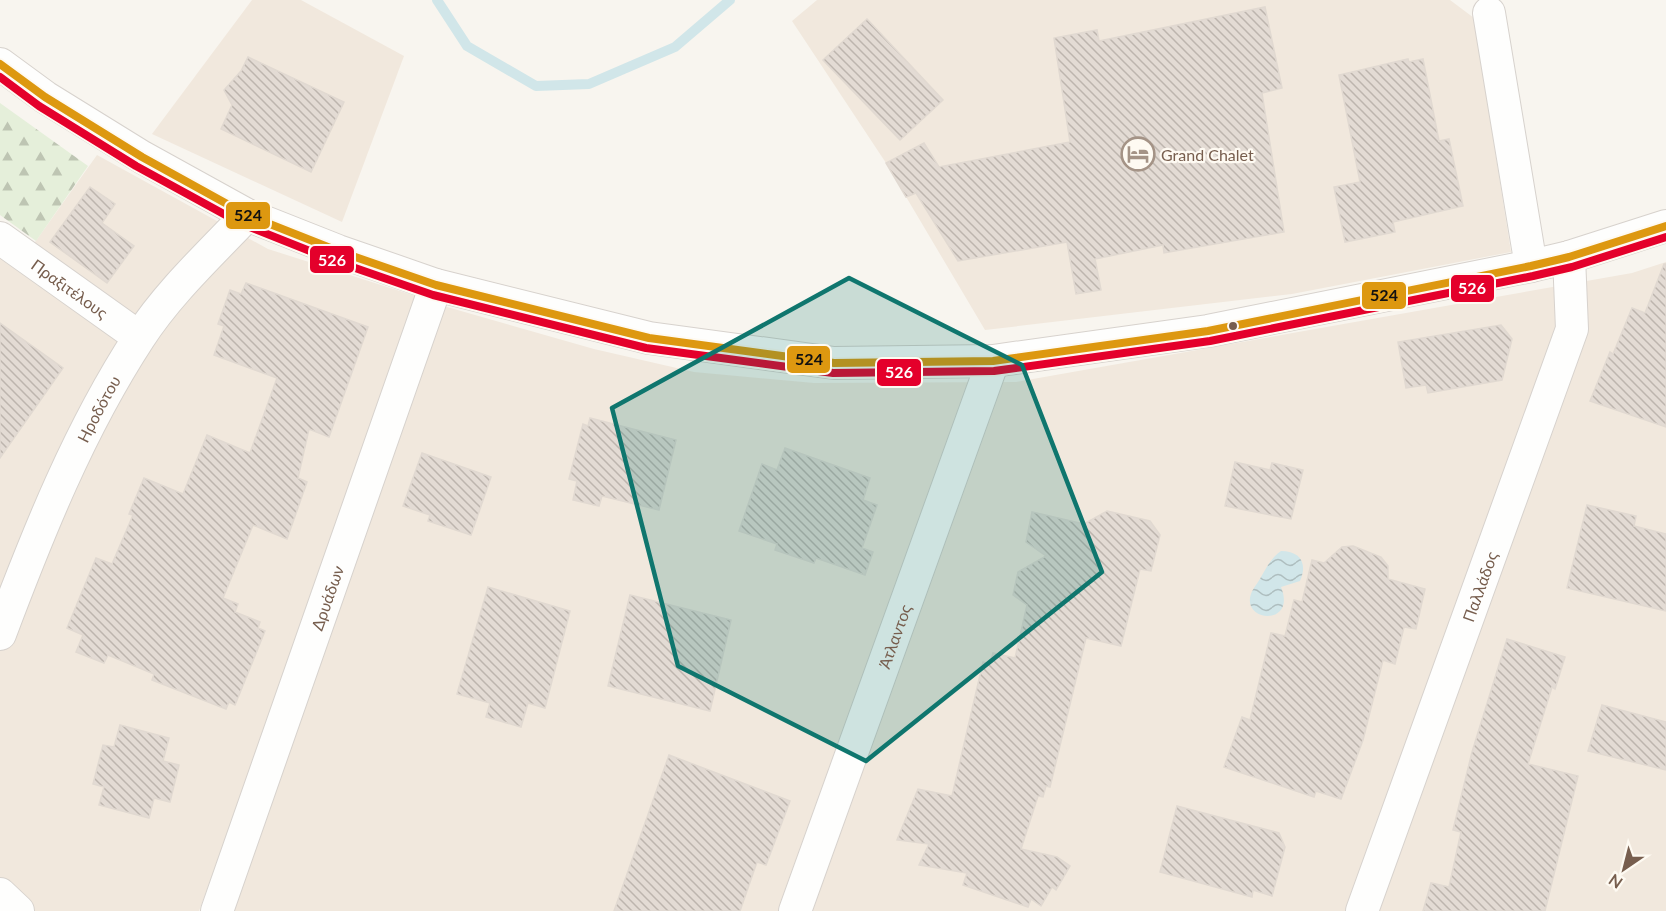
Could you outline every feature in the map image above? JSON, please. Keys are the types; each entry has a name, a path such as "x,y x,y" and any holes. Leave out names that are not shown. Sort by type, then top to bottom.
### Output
{"street":[{"path":"1489,13 1530,266"},
{"path":"0,64 45,97 142,158 247,215 436,285 542,314 660,340 834,363 993,361 1208,331 1530,266 1569,257 1666,226"},
{"name":"Ηροδότου","path":"0,634 34,544 75,452 139,337 191,273 247,215"},
{"name":"Πραξιτέλους","path":"0,238 139,337"},
{"name":"Παλλάδος","path":"1362,911 1572,328 1569,257"},
{"name":"Δρυάδων","path":"217,911 436,285"},
{"name":"Άτλαντος","path":"795,911 993,361"},
{"path":"0,894 18,911"}],"highlighted area":[{"path":"849,278 1022,365 1102,572 866,761 678,666 612,408"}],"shaded area":[{"path":"252,0 301,0 404,56 342,222 152,134"},
{"path":"817,0 1450,0 1474,18 1511,252 1292,294 985,330 886,163 792,21"},
{"path":"97,155 268,249 422,298 199,911 0,911 0,253 18,266"},
{"path":"1666,262 1666,911 230,911 440,305 594,349 694,372 814,383 1016,382 1632,273"}],"green space":[{"path":"0,103 88,166 36,241 0,215"}],"water":[{"path":"1281,551 1293,553 1301,559 1302,575 1300,581 1281,587 1284,600 1282,609 1276,614 1260,615 1250,603 1251,594 1274,557"}],"building":[{"name":"Grand Chalet","path":"1265,7 1282,88 1262,93 1284,232 1164,253 1163,245 1095,259 1101,290 1076,294 1067,242 958,261 916,193 906,197 886,163 924,143 939,167 1070,142 1054,38 1097,30 1099,41"},
{"path":"867,19 943,100 900,140 823,60"},
{"path":"248,57 344,102 311,172 221,129 232,105 224,90 241,71"},
{"path":"1408,59 1409,62 1423,59 1439,141 1449,139 1463,206 1393,222 1395,232 1345,242 1334,187 1360,182 1339,75"},
{"path":"90,187 115,204 102,223 134,246 107,283 50,242"},
{"path":"1664,264 1666,264 1666,427 1590,401 1610,352 1613,354 1632,308 1645,313"},
{"path":"246,283 368,327 329,437 309,429 298,478 307,482 287,539 253,525 223,598 238,604 235,612 260,622 258,628 265,631 235,705 229,702 226,709 152,680 154,674 108,655 104,663 76,652 83,635 67,628 96,558 112,564 133,515 129,514 144,478 183,494 207,435 250,453 277,378 214,355 224,326 218,324 230,290 241,294"},
{"path":"0,323 63,368 0,458"},
{"path":"1501,325 1512,339 1502,380 1428,393 1426,385 1406,388 1398,342"},
{"path":"590,418 676,440 659,510 602,496 599,506 573,500 577,481 569,479 583,424 588,426"},
{"path":"785,448 870,478 863,500 877,505 862,548 873,552 865,575 816,558 814,563 775,550 777,544 739,531 762,464 777,470"},
{"path":"422,453 491,477 471,535 428,521 430,515 403,506"},
{"path":"1235,462 1270,470 1272,463 1303,470 1291,519 1225,506"},
{"path":"1587,505 1636,516 1634,526 1666,534 1666,611 1567,588"},
{"path":"1107,511 1150,521 1160,535 1151,571 1140,569 1121,646 1086,638 1050,787 1046,786 1043,797 1038,796 1021,849 1057,857 1070,866 1056,890 1052,887 1041,906 1031,899 1028,907 963,885 967,873 919,865 929,844 897,840 918,789 952,796 983,662 990,664 993,653 1015,658 1027,605 1013,595 1018,572 1046,556 1026,542 1032,512 1084,524"},
{"path":"1353,546 1381,557 1388,566 1388,579 1425,589 1416,629 1404,627 1395,664 1383,660 1363,740 1341,799 1316,791 1314,797 1224,767 1242,717 1250,720 1271,633 1285,636 1294,600 1302,602 1312,560 1324,563 1342,547"},
{"path":"488,587 570,611 545,708 528,703 521,727 486,717 490,703 457,694"},
{"path":"630,595 731,620 710,711 608,686"},
{"path":"1507,639 1565,657 1555,689 1552,687 1528,764 1578,776 1545,911 1423,911 1431,883 1449,887 1461,832 1453,830 1472,752"},
{"path":"1602,705 1666,722 1666,770 1588,751"},
{"path":"120,725 169,738 163,761 179,765 170,802 154,798 149,818 99,805 104,787 93,784 103,745 114,747"},
{"path":"669,755 790,801 766,865 757,862 740,911 614,911"},
{"path":"1177,806 1279,833 1285,847 1272,896 1253,890 1252,897 1160,872"}],"waterway":[{"path":"437,0 467,46 536,86 589,84 675,47 730,0"}],"transit line":[{"name":"524","path":"0,64 45,97 142,157 247,215 338,251 436,285 649,338 834,363 993,361 1208,331 1531,266 1569,257 1666,226"},
{"name":"526","path":"0,77 39,106 136,166 242,224 335,261 433,295 646,348 833,373 994,371 1210,341 1533,276 1572,267 1666,237"}],"place":[{"name":"Grand Chalet","path":"1138,154"}]}
